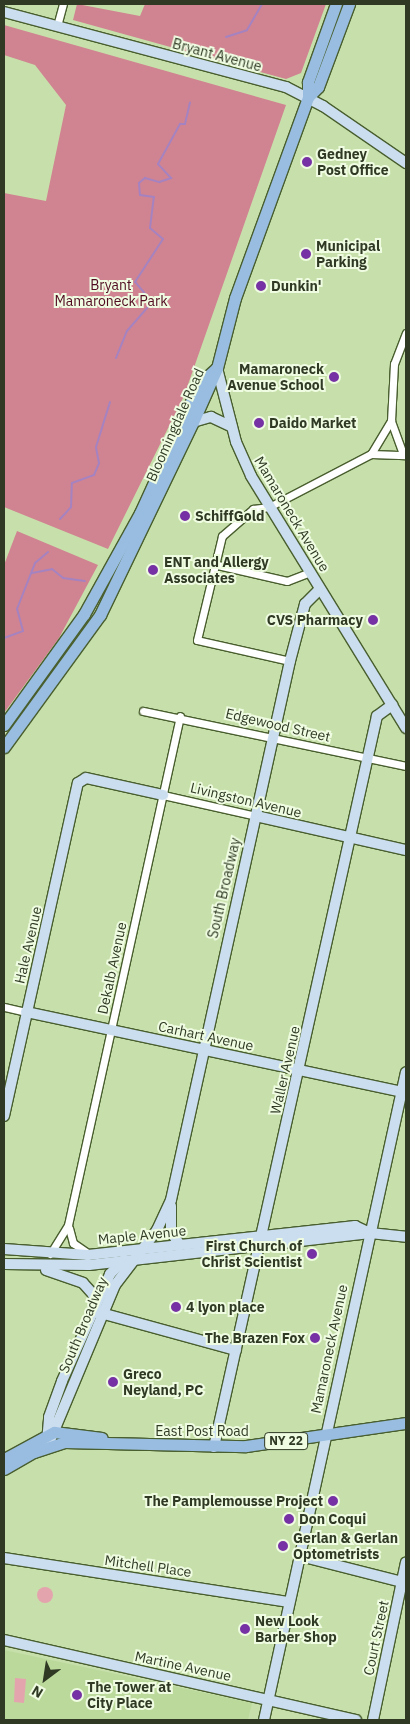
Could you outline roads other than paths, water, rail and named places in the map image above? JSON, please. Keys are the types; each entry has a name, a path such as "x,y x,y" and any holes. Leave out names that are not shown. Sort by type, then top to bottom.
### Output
{"main road":[{"name":"Mamaroneck Avenue","path":"217,368 235,298 308,97 308,82 336,4"},
{"name":"Mamaroneck Avenue","path":"308,97 318,87 349,4"},
{"name":"Bloomingdale Road","path":"4,747 100,615 217,368"},
{"name":"Bloomingdale Road","path":"4,725 84,614 140,513 199,384 217,368"},
{"name":"East Post Road","path":"49,1438 214,1447 326,1435 406,1423"},
{"name":"NY 22","path":"4,1459 49,1438"},
{"name":"NY 22","path":"4,1469 49,1438"}],"street":[{"path":"57,26 63,4"},
{"name":"Bryant Avenue","path":"4,12 308,97 406,163"},
{"path":"290,661 197,640 213,564 230,527 253,509 269,507 372,454 405,455 391,421 394,364 406,333"},
{"name":"Mamaroneck Avenue","path":"217,368 232,427 246,466 269,507 406,728"},
{"path":"193,422 211,416 232,427"},
{"path":"372,454 391,421"},
{"path":"213,564 287,581 310,572"},
{"name":"South Broadway","path":"180,1245 171,1232 171,1200 290,661 305,604 320,589"},
{"name":"Waller Avenue","path":"214,1447 350,837 370,758 377,716 392,705"},
{"name":"Edgewood Street","path":"143,711 180,716 406,766"},
{"name":"Dekalb Avenue","path":"50,1254 68,1225 180,716"},
{"name":"Livingston Avenue","path":"80,781 86,778 406,850"},
{"name":"Hale Avenue","path":"4,1116 26,1012 80,781"},
{"name":"Carhart Avenue","path":"4,1007 401,1092"},
{"name":"Mamaroneck Avenue","path":"264,1720 288,1602 300,1556 406,1072"},
{"name":"South Broadway","path":"97,1311 142,1250 171,1200"},
{"path":"68,1225 73,1243 92,1255"},
{"name":"Maple Avenue","path":"4,1249 50,1254 92,1255 180,1245 370,1233 406,1237"},
{"name":"Maple Avenue","path":"4,1264 28,1267 122,1261 261,1241"},
{"name":"South Broadway","path":"49,1438 62,1381 97,1311 110,1274 122,1261 142,1250"},
{"path":"28,1267 64,1274 83,1283 93,1294 97,1311 236,1350"},
{"path":"300,1556 404,1582"},
{"name":"Mitchell Place","path":"4,1558 288,1602"},
{"name":"Court Street","path":"373,1720 404,1582 406,1562"},
{"name":"Martine Avenue","path":"4,1640 356,1720"}],"waterway":[{"path":"226,37 247,30 262,4"},
{"path":"116,358 127,331 152,302 135,282 163,239 150,228 154,197 140,195 139,183 145,178 159,182 171,178 158,164 180,124 185,124 190,103"},
{"path":"60,519 71,507 72,483 94,475 99,463 96,447 110,402"},
{"path":"4,638 23,631 17,609 35,563 48,552"},
{"path":"32,573 52,569 63,578 85,581"}],"place":[{"name":"Gedney Post Office","path":"307,162"},
{"name":"Municipal Parking","path":"306,254"},
{"name":"Dunkin'","path":"261,286"},
{"name":"Mamaroneck Avenue School","path":"334,377"},
{"name":"Daido Market","path":"259,423"},
{"name":"SchiffGold","path":"185,516"},
{"name":"ENT and Allergy Associates","path":"153,570"},
{"name":"CVS Pharmacy","path":"373,620"},
{"name":"First Church of Christ Scientist","path":"312,1254"},
{"name":"4 lyon place","path":"176,1307"},
{"name":"The Brazen Fox","path":"315,1338"},
{"name":"Greco Neyland, PC","path":"113,1382"},
{"name":"The Pamplemousse Project","path":"333,1501"},
{"name":"Don Coqui","path":"289,1519"},
{"name":"Gerlan & Gerlan Optometrists","path":"283,1546"},
{"name":"New Look Barber Shop","path":"245,1629"},
{"name":"The Tower at City Place","path":"77,1695"}],"park label":[{"name":"Bryant Mamaroneck Park","path":"111,294"}]}
